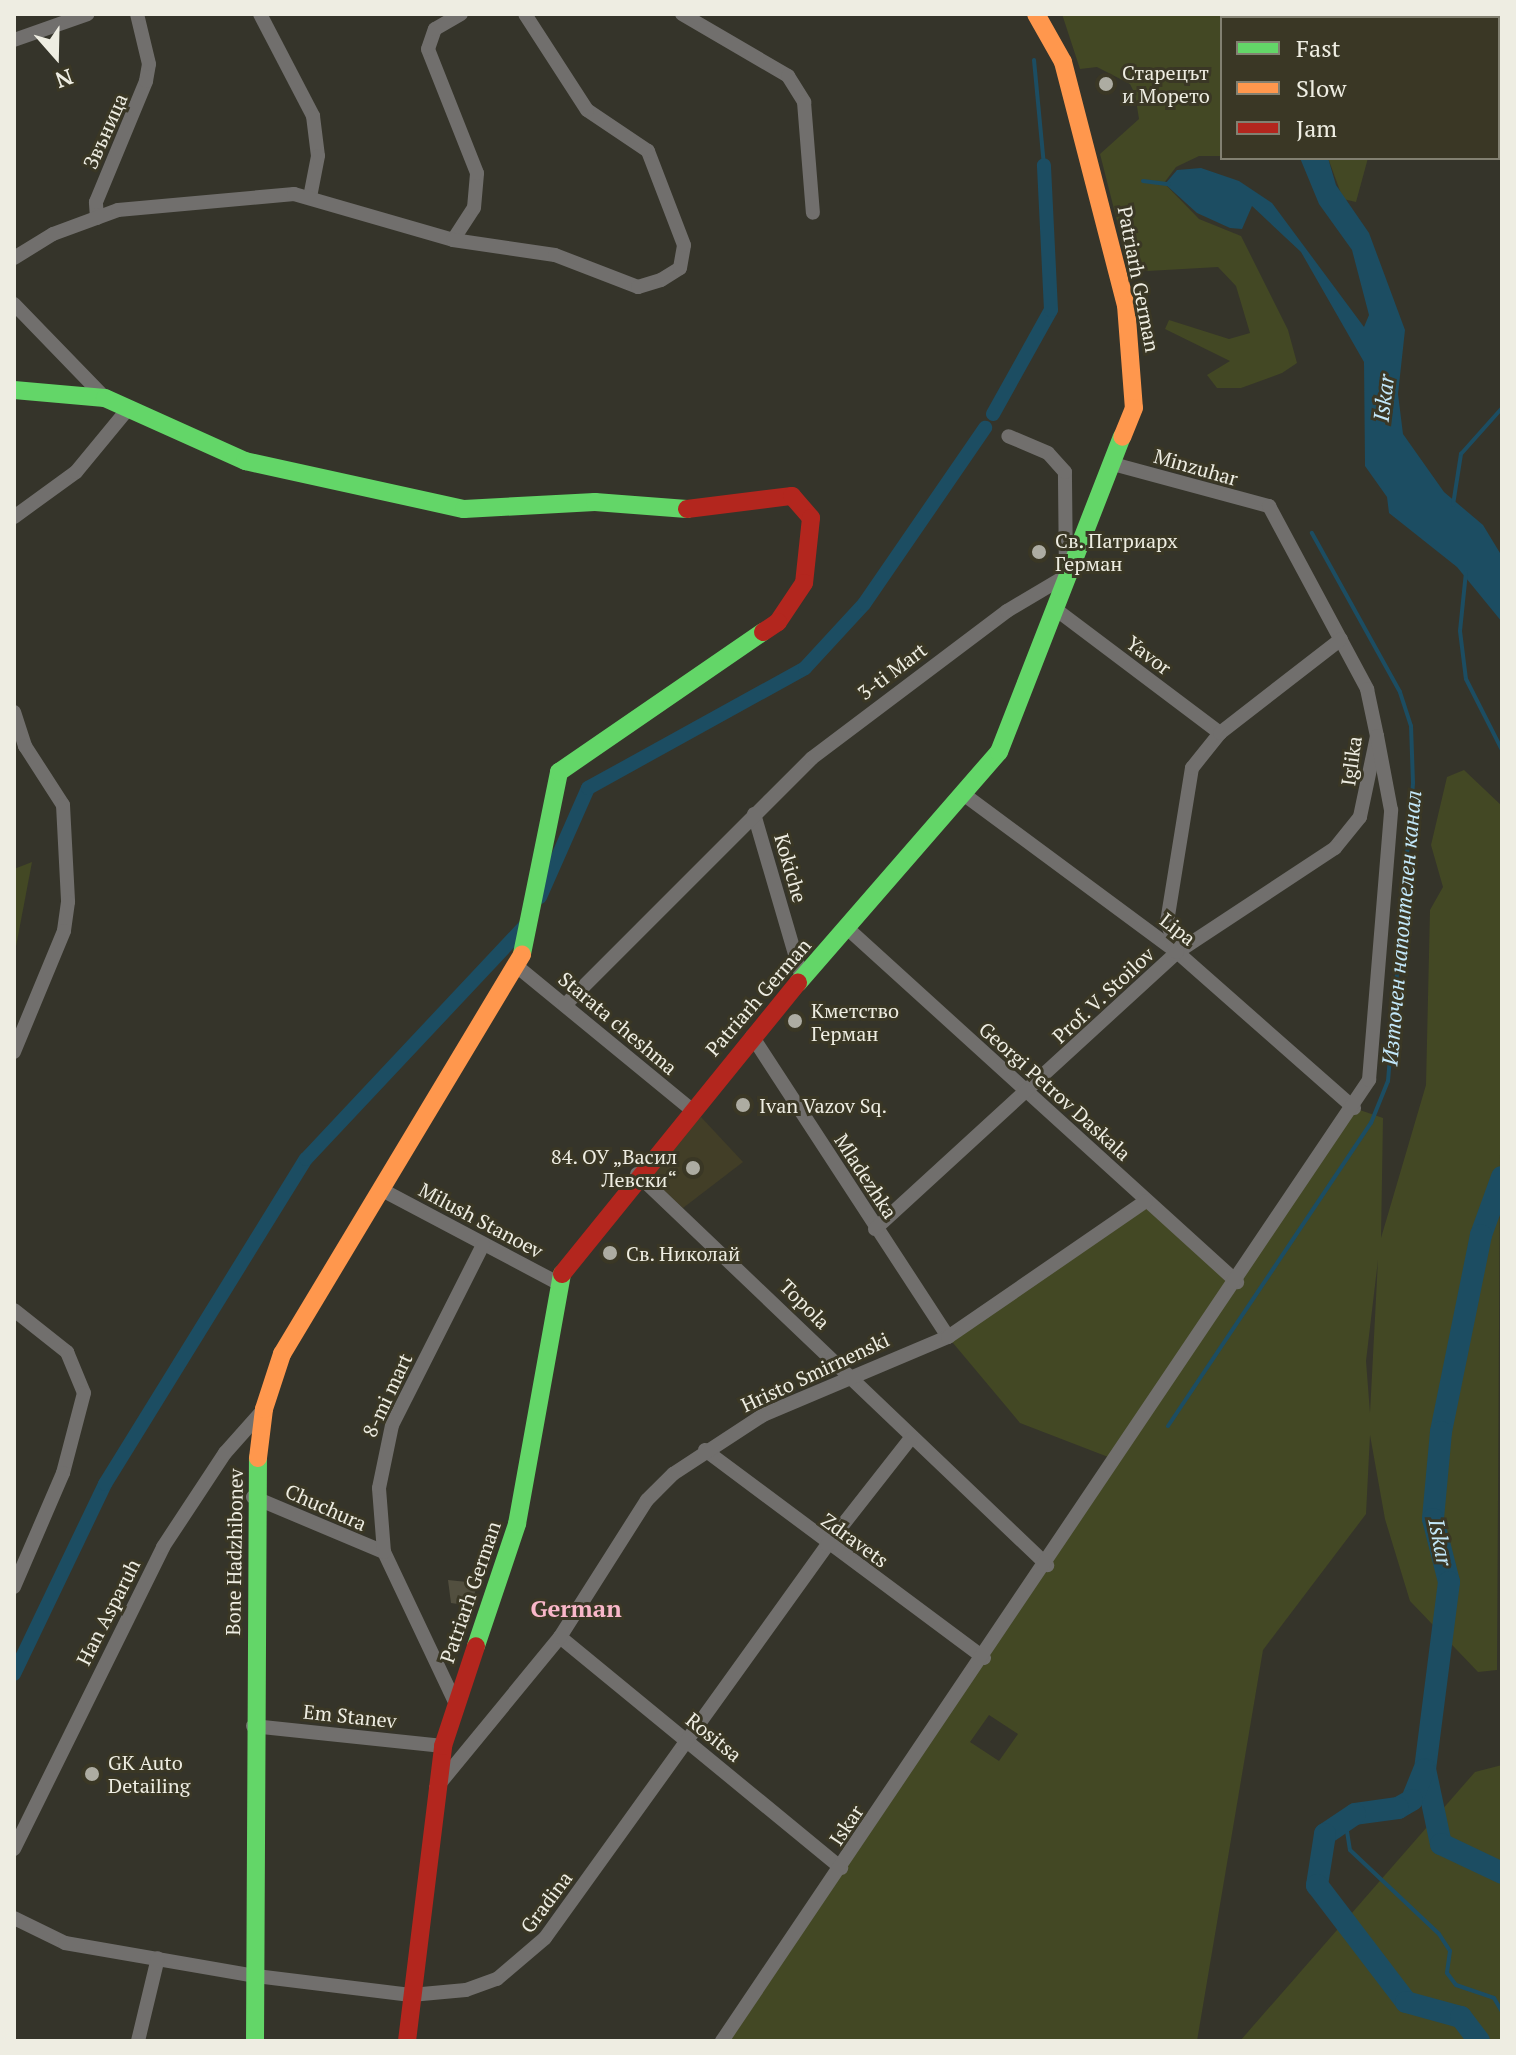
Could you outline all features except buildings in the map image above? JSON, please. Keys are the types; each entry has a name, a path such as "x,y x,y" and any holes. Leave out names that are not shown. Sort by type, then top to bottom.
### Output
{"street":[{"path":"14,40 88,14"},
{"name":"Звъница","path":"97,218 96,202 146,81 149,64 137,14"},
{"path":"260,14 313,116 318,156 310,197"},
{"path":"453,240 474,208 477,173 428,49 435,29 461,14"},
{"path":"14,258 97,218 202,199 310,197 453,240 555,255 638,287 680,268 684,245 648,151 587,110 525,14"},
{"path":"682,14 788,76 804,102 813,213"},
{"name":"Patriarh German","path":"407,2041 435,1789 443,1746 455,1702 517,1524 558,1283 583,1237 802,978 966,796 999,752 1134,408 1126,305 1063,62 1036,14"},
{"path":"14,304 105,398"},
{"path":"14,390 105,398"},
{"name":"Bone Hadzhibonev","path":"105,398 245,461 464,509 595,502 698,510 792,496 804,505 811,534 804,583 778,622 559,772 519,968 386,1192 303,1315 264,1409 253,1497 255,2041"},
{"path":"14,517 76,472 128,409"},
{"path":"1008,436 1048,453 1065,472 1066,576"},
{"name":"Minzuhar","path":"1113,464 1269,506"},
{"name":"Iglika","path":"1177,952 1335,848 1360,817 1377,736 1367,689 1269,506"},
{"name":"3-ti Mart","path":"565,1005 812,758 916,678 1066,576"},
{"name":"Yavor","path":"1054,608 1220,733"},
{"name":"Prof. V. Stoilov","path":"875,1229 1028,1095 1177,952 1167,922 1188,785 1201,754 1220,733 1341,639"},
{"path":"14,712 25,746 63,805 68,902 60,941 14,1052"},
{"name":"Iskar","path":"722,2041 1047,1565 1354,1108 1369,1080 1391,810 1377,736"},
{"name":"Lipa","path":"966,796 1177,952 1354,1108"},
{"name":"Kokiche","path":"754,814 802,978"},
{"name":"Georgi Petrov Daskala","path":"847,928 1237,1282"},
{"name":"Starata cheshma","path":"519,968 692,1110"},
{"name":"Mladezhka","path":"752,1036 948,1337"},
{"name":"Topola","path":"637,1174 848,1374 910,1439 1047,1565"},
{"name":"Milush Stanoev","path":"386,1192 558,1283"},
{"name":"Hristo Smirnenski","path":"435,1789 560,1637 647,1500 705,1450 848,1374 948,1337 1146,1201"},
{"name":"8-mi mart","path":"455,1702 384,1552 382,1452 483,1245"},
{"path":"14,1310 67,1352 84,1393 63,1473 14,1587"},
{"name":"Han Asparuh","path":"14,1849 163,1547 225,1453 264,1409"},
{"name":"Gradina","path":"14,1918 65,1943 256,1976 411,1995 466,1990 526,1960 688,1741 827,1545 910,1439"},
{"name":"Zdravets","path":"705,1450 827,1545 984,1658"},
{"name":"Chuchura","path":"253,1497 384,1552"},
{"name":"Rositsa","path":"560,1637 841,1868"},
{"name":"Em Stanev","path":"253,1726 443,1746"},
{"path":"138,2041 158,1958"}],"shaded area":[{"name":"84. ОУ „Васил Левски“","path":"701,1117 743,1162 683,1208 645,1173"}],"green space":[{"path":"1062,14 1329,14 1220,16 1220,156 1199,156 1176,167 1164,183 1199,219 1241,236 1288,330 1297,363 1282,373 1241,388 1217,388 1207,375 1230,361 1165,329 1169,320 1229,339 1250,333 1236,286 1218,267 1130,272 1100,154 1139,119 1135,94 1130,84 1097,67 1080,69"},
{"path":"1329,160 1367,160 1356,202 1343,199"},
{"path":"1464,770 1502,806 1497,1670 1478,1672 1410,1601 1385,1519 1370,1435 1366,1514 1263,1650 1197,2041 722,2041 1116,1460 1020,1423 948,1337 1146,1201 1237,1281 1354,1108 1383,1118 1381,1238 1426,1085 1430,910 1443,887 1431,845 1447,777","holes":["1378,1260 1370,1413 1366,1361","989,1715 1018,1734 999,1761 970,1742"]},
{"path":"32,862 14,957 14,869"},
{"path":"1502,1765 1502,2041 1240,2041 1475,1772"}],"water":[{"path":"1301,160 1329,160 1336,185 1369,233 1405,330 1398,394 1403,434 1444,492 1483,525 1500,553 1502,622 1457,567 1389,513 1387,497 1365,466 1364,362 1301,252 1252,206 1242,229 1230,228 1197,213 1165,184 1177,170 1201,168 1239,181 1272,203 1364,327 1369,315 1352,250 1319,204"}],"waterway":[{"path":"1034,60 1044,165"},
{"path":"993,414 1051,310 1044,165"},
{"path":"1143,181 1169,184"},
{"path":"1453,505 1461,454 1502,408"},
{"path":"540,897 588,788 805,668 864,604 985,428"},
{"name":"Източен напоителен канал","path":"1168,1426 1371,1123 1388,1081 1413,783 1411,726 1400,692 1312,533"},
{"path":"1466,572 1460,631 1466,679 1502,750"},
{"path":"14,1674 105,1484 306,1159 528,923"},
{"name":"Iskar","path":"1502,1177 1481,1235 1441,1432 1433,1519 1449,1582 1425,1769 1441,1844 1502,1873"},
{"path":"1424,1770 1412,1800 1398,1808 1355,1814 1325,1834 1317,1885 1406,2002 1461,2017 1479,2041"},
{"path":"1355,1814 1346,1825 1350,1850 1439,1934 1450,1951 1447,1973 1456,1985 1494,1998 1502,2012"}],"traffic: fast":[{"path":"14,390 105,398 245,461 464,509 595,502 687,509"},
{"path":"798,983 999,752 1122,437"},
{"path":"522,954 559,772 763,632"},
{"path":"476,1646 517,1524 562,1274"},
{"path":"255,2041 258,1458"}],"traffic: slow":[{"path":"1036,14 1063,62 1126,305 1134,408 1122,437"},
{"path":"258,1458 264,1409 282,1354 522,954"}],"traffic: jam":[{"path":"687,509 792,496 811,518 804,583 778,622 763,632"},
{"path":"562,1274 798,983"},
{"path":"407,2041 443,1746 476,1646"}],"place":[{"name":"Старецът и Морето","path":"1106,84"},
{"name":"Св. Патриарх Герман","path":"1039,552"},
{"name":"Кметство Герман","path":"795,1021"},
{"name":"Ivan Vazov Sq.","path":"743,1105"},
{"name":"84. ОУ „Васил Левски“","path":"693,1168"},
{"name":"Св. Николай","path":"610,1253"},
{"name":"GK Auto Detailing","path":"92,1774"}],"district":[{"name":"German","path":"576,1609"}]}
